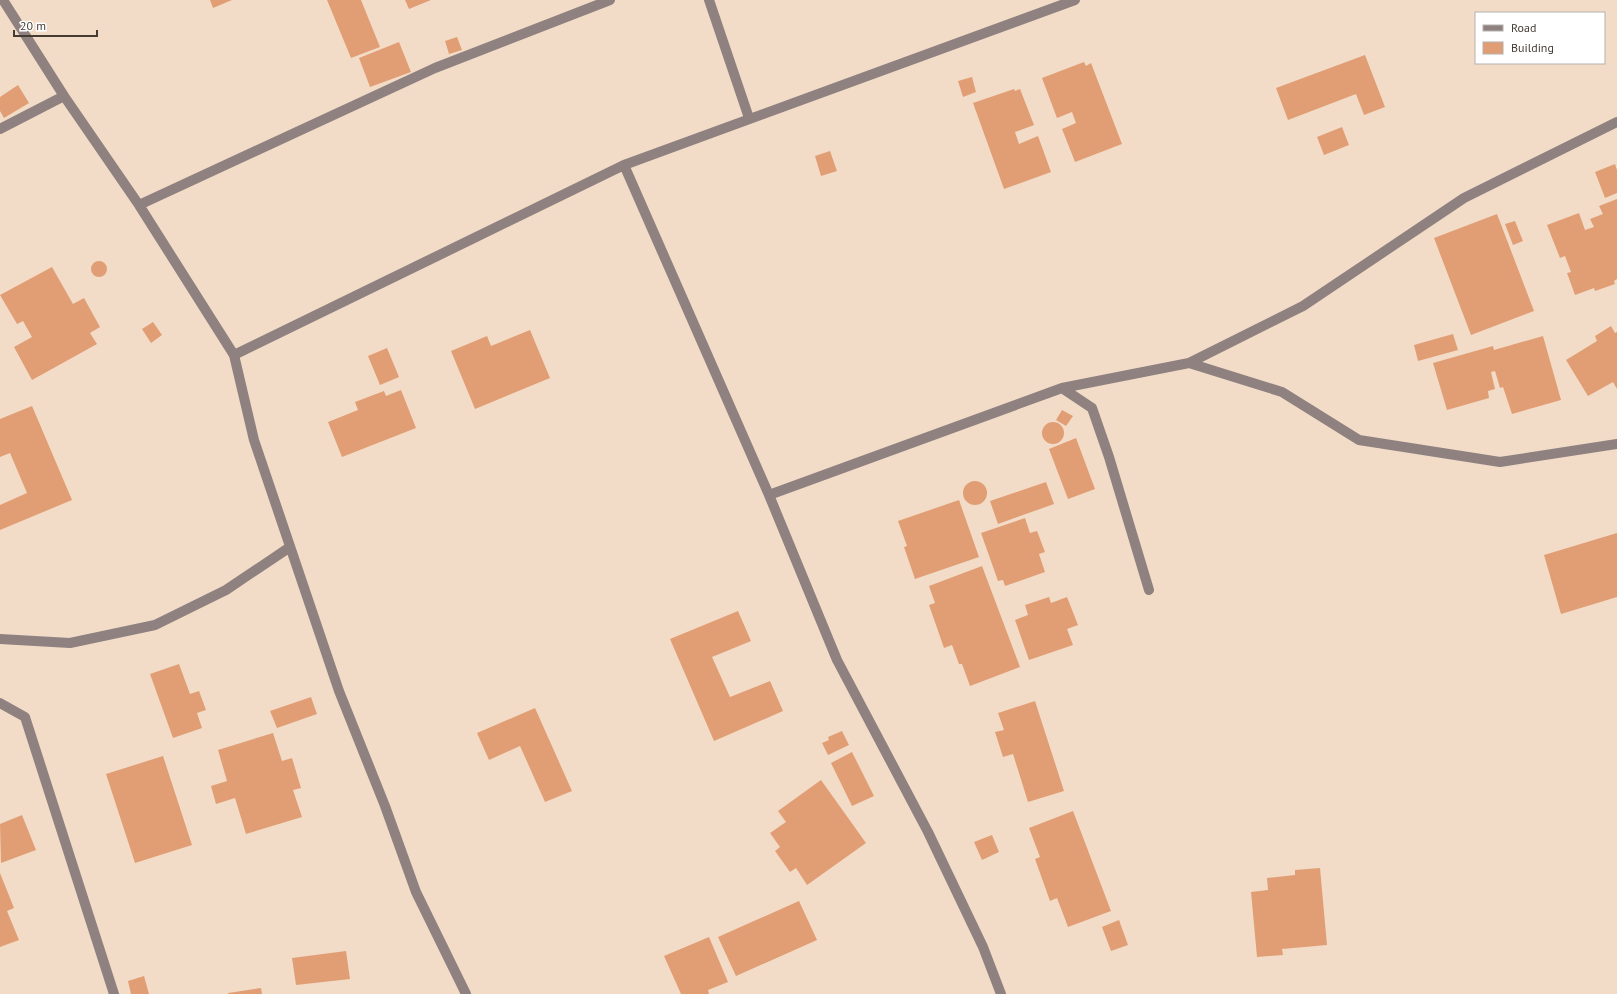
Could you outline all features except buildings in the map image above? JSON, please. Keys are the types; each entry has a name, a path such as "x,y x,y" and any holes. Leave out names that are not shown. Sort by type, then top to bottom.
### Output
{"street":[{"path":"3,0 64,96 139,205 234,356 254,440 339,691 385,806 416,892 466,994"},
{"path":"139,205 434,68 610,0"},
{"path":"708,0 749,118"},
{"path":"234,356 624,165 749,118 1076,0"},
{"path":"0,129 64,96"},
{"path":"769,495 1062,388 1189,363 1303,306 1464,198 1617,122"},
{"path":"624,165 769,495 837,660 928,832 983,947 1001,994"},
{"path":"1189,363 1282,392 1359,440 1500,462 1617,444"},
{"path":"1062,388 1092,408 1109,457 1149,590"},
{"path":"0,639 70,643 155,626 226,590 290,547"},
{"path":"0,703 25,717 114,994"}]}
